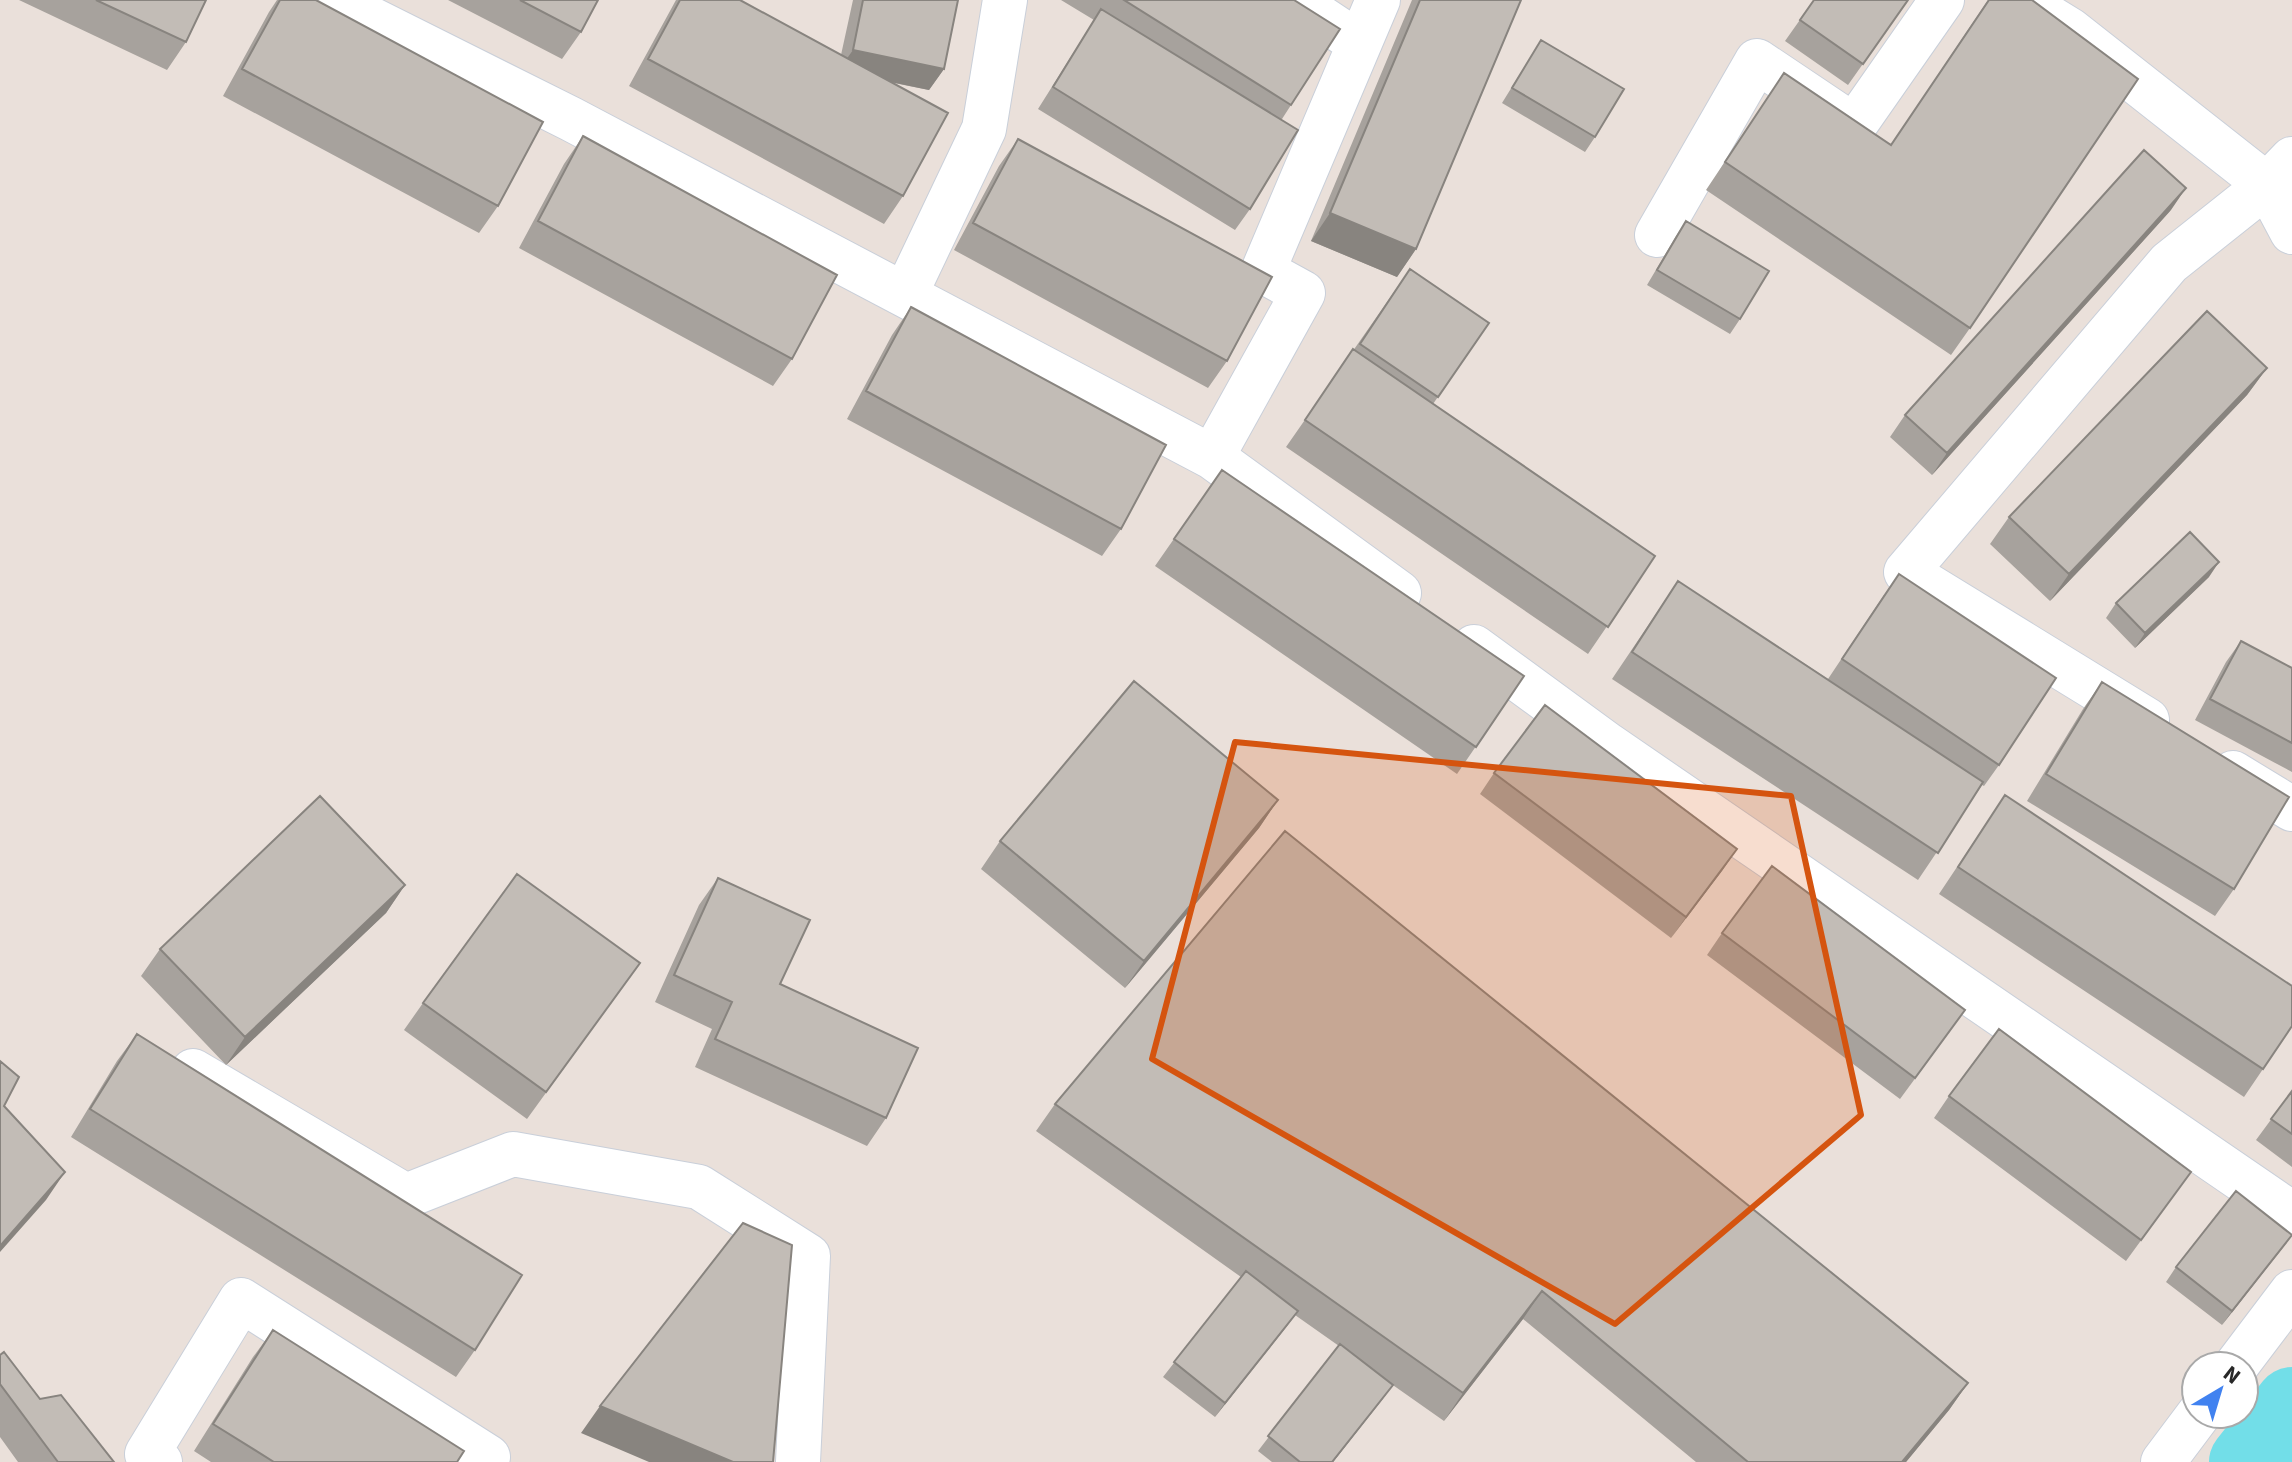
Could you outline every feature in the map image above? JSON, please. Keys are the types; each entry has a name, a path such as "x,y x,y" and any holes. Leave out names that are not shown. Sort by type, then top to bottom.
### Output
{"street":[{"path":"333,0 571,119 1212,457 1608,745 2292,1214"},
{"path":"905,295 984,129 1005,0"},
{"path":"1294,0 1360,44"},
{"path":"1263,271 1378,0"},
{"path":"1657,235 1757,61 1854,126 1942,0"},
{"path":"2021,0 2280,172 2292,232"},
{"path":"984,129 1026,150"},
{"path":"2280,172 2169,263 1906,572 2292,809"},
{"path":"1212,457 1303,293 1221,250"},
{"path":"163,1054 406,1196 513,1154 699,1187 808,1256 798,1462"},
{"path":"2248,1350 2292,1292"},
{"path":"160,1462 147,1454 241,1300 490,1460"},
{"path":"2163,1462 2187,1430"}],"highlighted area":[{"path":"1235,742 1791,796 1861,1115 1615,1324 1152,1059"}],"building":[{"path":"96,0 206,0 186,42"},
{"path":"280,0 316,0 543,122 498,206 242,69"},
{"path":"520,0 598,0 581,32"},
{"path":"680,0 740,0 948,113 903,196 648,59"},
{"path":"863,0 958,0 944,69 853,50"},
{"path":"1124,0 1294,0 1340,29 1291,105"},
{"path":"1420,0 1521,0 1416,249 1330,213"},
{"path":"1814,0 1908,0 1863,64 1800,20"},
{"path":"1989,0 2032,0 2138,79 1970,328 1725,162 1784,73 1891,145"},
{"path":"1101,9 1298,130 1250,209 1053,87"},
{"path":"1541,40 1624,89 1595,137 1512,88"},
{"path":"583,136 837,275 792,359 538,221"},
{"path":"1018,139 1272,277 1227,361 973,223"},
{"path":"2144,150 2186,188 1947,453 1905,415"},
{"path":"1686,221 1769,271 1740,319 1657,270"},
{"path":"1410,269 1489,323 1438,397 1360,344"},
{"path":"911,307 1166,445 1121,529 866,391"},
{"path":"2207,311 2267,368 2069,574 2009,517"},
{"path":"1353,349 1655,556 1608,627 1305,420"},
{"path":"1222,470 1524,676 1476,747 1174,539"},
{"path":"2190,532 2219,562 2145,633 2116,603"},
{"path":"1899,574 2056,678 1999,765 1842,659"},
{"path":"1678,581 1983,782 1938,853 1632,652"},
{"path":"2241,641 2292,668 2292,743 2210,699"},
{"path":"1134,681 1278,800 1144,961 1000,841"},
{"path":"2102,682 2289,797 2234,889 2046,774"},
{"path":"1545,705 1737,849 1686,917 1494,773"},
{"path":"2005,795 2292,986 2292,1026 2263,1069 1958,867"},
{"path":"320,796 405,885 245,1037 160,949"},
{"path":"1285,831 1968,1383 1902,1462 1748,1462 1542,1291 1463,1393 1055,1104"},
{"path":"1772,866 1965,1010 1915,1078 1722,933"},
{"path":"517,874 640,963 546,1092 423,1003"},
{"path":"718,878 810,920 780,984 918,1048 886,1118 715,1039 732,1002 674,975"},
{"path":"1999,1029 2191,1172 2141,1240 1949,1096"},
{"path":"137,1034 522,1275 475,1350 90,1109"},
{"path":"0,1061 19,1077 4,1106 65,1172 0,1246"},
{"path":"2292,1091 2292,1134 2271,1119"},
{"path":"2236,1191 2292,1235 2232,1311 2176,1267"},
{"path":"743,1223 792,1245 773,1462 733,1462 600,1406"},
{"path":"1246,1271 1298,1311 1225,1403 1174,1362"},
{"path":"273,1330 464,1451 457,1462 274,1462 213,1424"},
{"path":"1340,1344 1393,1385 1332,1462 1300,1462 1268,1436"},
{"path":"4,1352 40,1399 61,1395 114,1462 58,1462 0,1384 0,1355"}],"waterway":[{"path":"2246,1462 2292,1404"}]}
